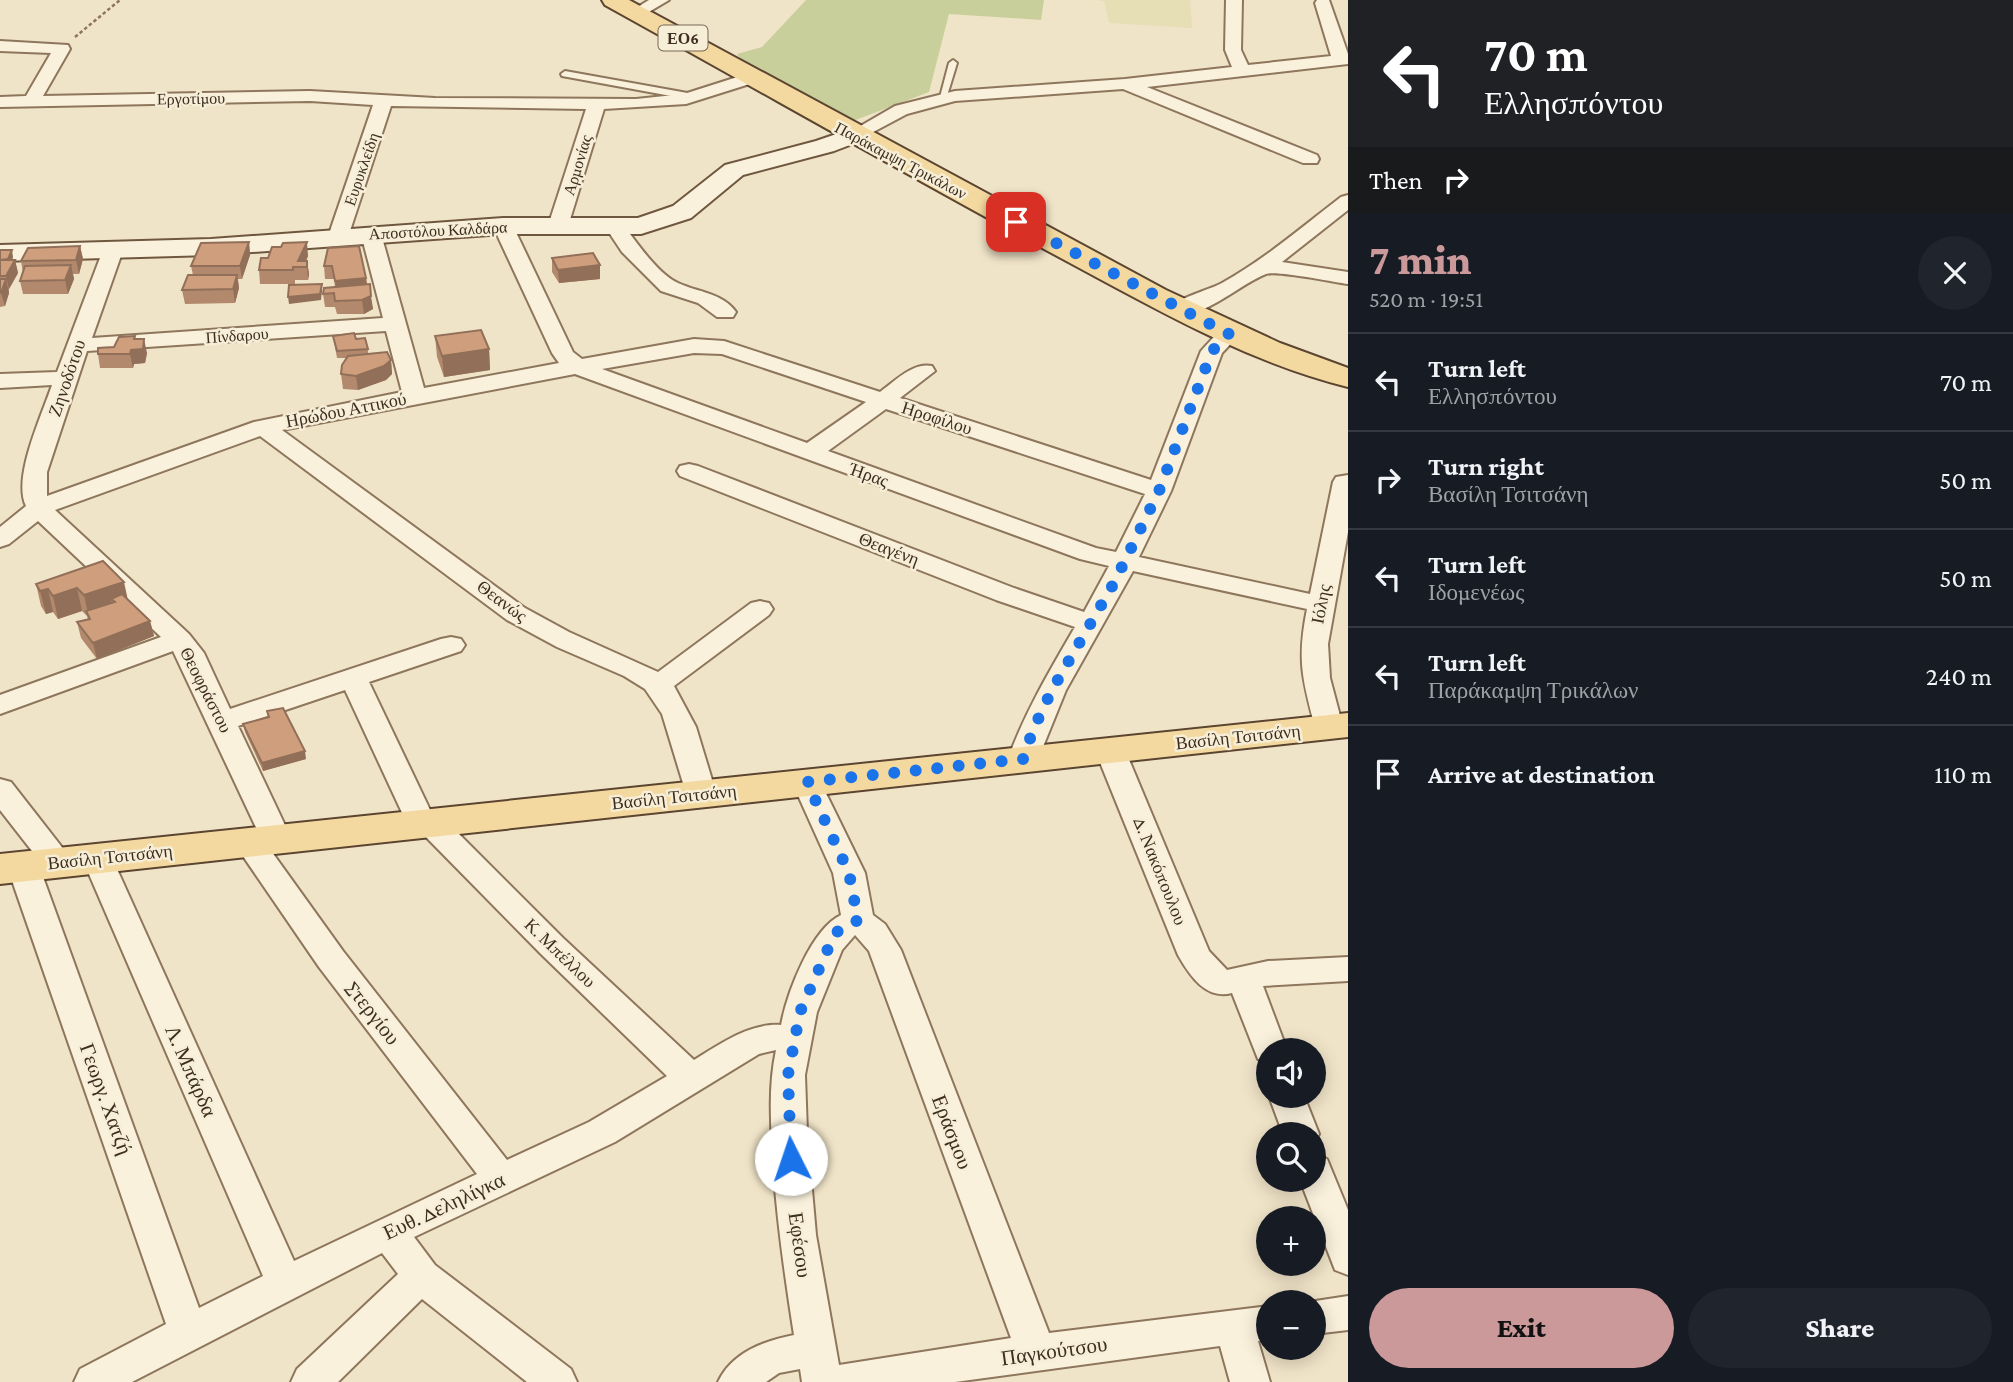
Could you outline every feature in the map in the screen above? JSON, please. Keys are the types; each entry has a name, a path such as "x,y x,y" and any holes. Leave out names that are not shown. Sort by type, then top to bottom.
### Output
{"main road":[{"name":"Παράκαμψη Τρικάλων","path":"613,0 854,135 1179,309 1229,334 1348,378"},
{"name":"Βασίλη Τσιτσάνη","path":"27,866 1339,726"}],"street":[{"path":"636,13 661,0"},
{"path":"1234,0 1233,50 1242,70"},
{"path":"854,135 891,114 942,99 984,93 1125,84 1344,59 1322,3"},
{"path":"0,46 62,49 31,102"},
{"path":"264,96 275,74"},
{"name":"Εργοτίμου","path":"0,102 327,96 382,101 596,105 660,103 693,97 753,77"},
{"path":"1125,84 1310,159"},
{"name":"Ευρυκλείδη","path":"338,237 382,108 382,101"},
{"name":"Αρμονίας","path":"558,226 596,105"},
{"name":"Αποστόλου Καλδάρα","path":"0,253 211,247 503,226 615,228 651,224 675,216 734,170 825,146 854,135"},
{"path":"1179,309 1218,296 1266,266 1348,201"},
{"path":"503,226 563,353 578,367"},
{"path":"615,228 629,248 668,287 705,299 725,312"},
{"path":"372,234 415,397"},
{"name":"Ζηνοδότου","path":"39,508 33,492 36,472 66,378 113,250"},
{"path":"1266,266 1348,278"},
{"name":"Πίνδαρου","path":"78,345 395,324"},
{"path":"1023,759 1052,690 1124,564 1159,491 1206,363 1217,345 1229,334"},
{"name":"Ηρώδου Αττικού","path":"0,539 39,508 198,447 262,427 679,348 714,346"},
{"name":"Ηροφίλου","path":"714,346 1159,491"},
{"name":"Ήρας","path":"578,367 1063,545 1124,564 1321,604"},
{"path":"809,453 924,371"},
{"path":"0,381 66,378"},
{"name":"Θεανώς","path":"262,427 516,614 553,635 637,672 657,685 671,704 701,793"},
{"name":"Θεαγένη","path":"689,471 1004,594 1090,623"},
{"name":"Ιόλης","path":"1339,726 1315,669 1314,644 1345,482"},
{"name":"Θεοφράστου","path":"39,508 179,640 195,661 223,721 263,841"},
{"path":"657,685 760,609"},
{"path":"0,705 179,640"},
{"path":"223,721 451,645"},
{"name":"Κ. Μπέλλου","path":"353,678 427,824 692,1079"},
{"name":"Δ. Νακόπουλου","path":"1110,750 1194,955 1203,969 1232,981 1263,1038"},
{"path":"807,782 849,873 858,920"},
{"name":"Γεωργ. Χατζή","path":"0,789 188,1332"},
{"name":"Στεργίου","path":"263,841 331,959 502,1180"},
{"name":"Λ. Μπάρδα","path":"97,858 285,1283"},
{"name":"Εφέσου","path":"819,1365 797,1235 788,1075 800,1012 827,946 841,928 858,920"},
{"name":"Εράσμου","path":"858,920 874,932 885,950 1036,1352"},
{"path":"1232,981 1268,973 1348,969"},
{"name":"Ευθ. Δεληλίγκα","path":"94,1382 388,1232 602,1132 756,1040 772,1037 794,1038"},
{"path":"1323,1192 1348,1259"},
{"path":"388,1232 421,1276 557,1382"},
{"path":"311,1382 421,1276"},
{"path":"1326,1316 1348,1313"},
{"path":"1250,1382 1251,1325"},
{"name":"Παγκούτσου","path":"840,1382 1036,1352 1251,1325"},
{"path":"738,1382 755,1365 767,1358 819,1365"}],"lane":[{"path":"942,99 953,63"},
{"path":"565,74 693,97"}],"path":[{"path":"62,49 120,0"}],"shaded area":[{"path":"1094,0 1190,0 1192,28 1109,23 1104,1"}],"green space":[{"path":"806,0 1044,0 1041,20 949,14 929,92 853,121 744,63 737,54 762,47"}],"building":[{"path":"249,242 240,266 191,266 201,243"},
{"path":"307,242 298,261 307,261 307,267 293,267 293,270 259,270 261,258 268,258 272,247 281,247 283,243"},
{"path":"80,246 76,260 21,261 28,248"},
{"path":"359,246 366,278 335,281 332,266 324,266 328,248"},
{"path":"0,250 12,250 8,259 0,260"},
{"path":"593,253 600,265 558,270 552,258"},
{"path":"0,260 15,260 6,276 0,276"},
{"path":"71,265 65,280 20,281 25,266"},
{"path":"188,275 237,275 233,289 182,290"},
{"path":"0,279 6,279 1,293 0,293"},
{"path":"322,284 320,294 288,297 289,285"},
{"path":"370,284 371,296 362,300 335,301 334,293 323,294 324,288"},
{"path":"481,330 489,349 442,356 435,336"},
{"path":"354,333 356,339 365,338 368,349 337,351 333,336"},
{"path":"135,336 134,339 144,339 143,349 131,350 130,354 98,354 98,348 114,347 119,337"},
{"path":"387,352 391,360 384,366 356,376 341,374 342,365 348,356"},
{"path":"103,561 124,582 84,595 77,588 53,596 48,589 40,591 36,584"},
{"path":"122,594 150,621 93,643 77,622 90,619 86,611 115,602 111,599"},
{"path":"283,708 305,751 262,763 243,724 269,717 267,711"}],"route":[{"path":"791,1159 788,1075 800,1012 835,933 858,920 849,873 807,782 1023,759 1033,730 1063,668 1114,583 1159,491 1212,351 1229,334 1016,222"}]}
